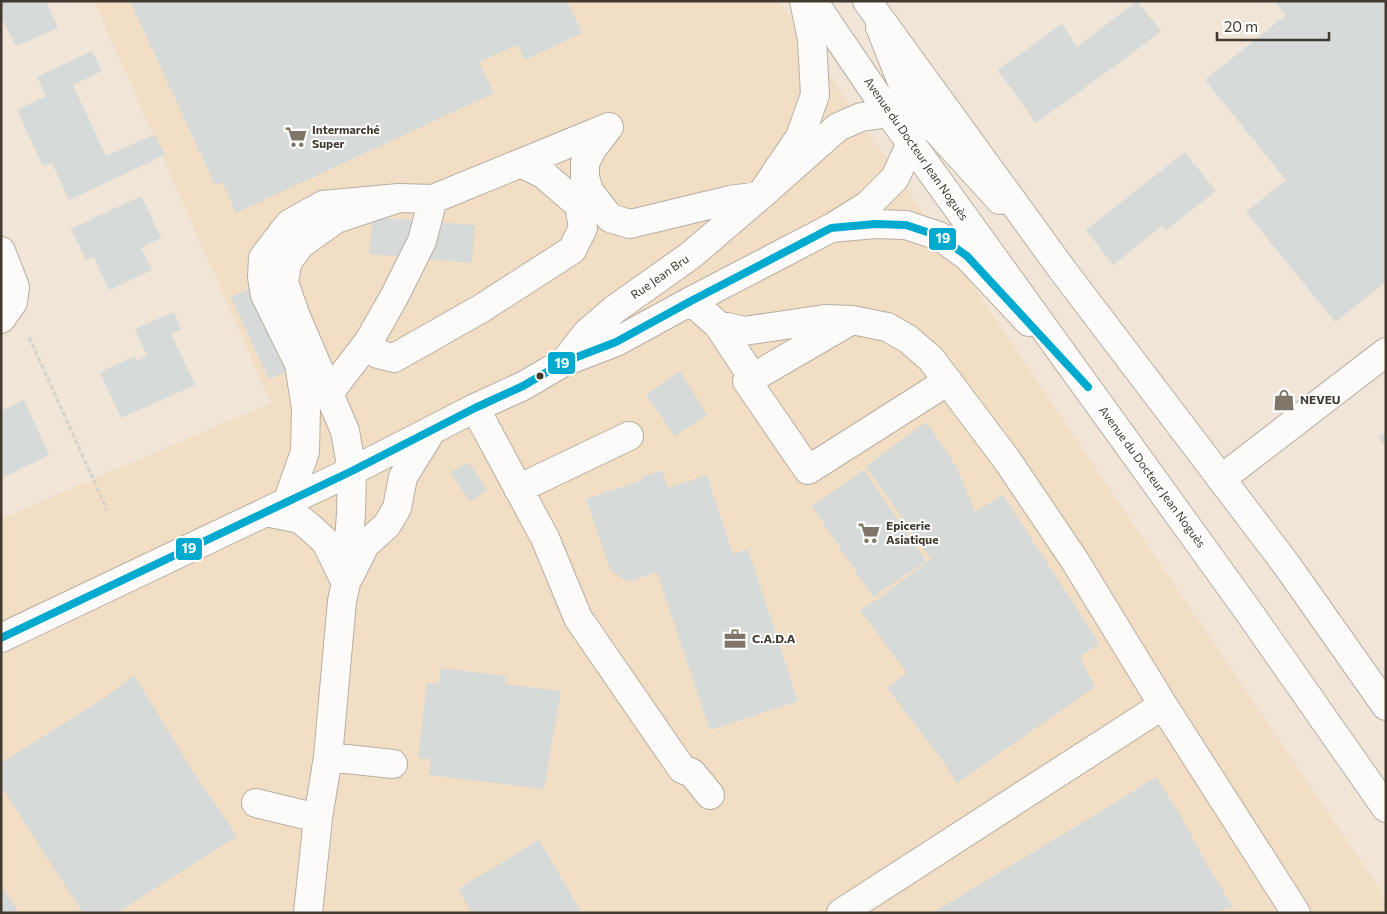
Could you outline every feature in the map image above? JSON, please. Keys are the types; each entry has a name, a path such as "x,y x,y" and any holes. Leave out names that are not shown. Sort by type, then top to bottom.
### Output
{"street":[{"name":"Rue Jean Bru","path":"760,196 800,137 815,95 812,38 804,1"},
{"name":"Avenue du Docteur Jean Noguès","path":"813,1 902,114 911,144 1088,387 1386,808"},
{"path":"871,7 902,114 930,123 1064,272"},
{"path":"871,7 1064,272 1286,564 1386,706"},
{"name":"Rue Jean Bru","path":"564,362 587,333 614,309 691,255 838,127 861,117 902,114"},
{"path":"346,583 326,542 300,519 277,506 305,452 306,408 299,364 265,295 262,277 264,258 289,224 323,205 399,198 433,200 609,127 592,149 585,163 585,177 589,192 610,218 630,224 730,200 760,196"},
{"name":"Rue Jean Bru","path":"1,638 352,471 475,408 523,386 564,362 616,342 831,228 868,204 895,178 911,144"},
{"path":"368,341 378,354 394,358 482,308 572,250 583,228 579,205 543,174 521,164"},
{"path":"311,910 318,818 328,757 342,601 346,583 352,471 345,431 295,314 284,282 288,261 301,244 336,219 399,198"},
{"path":"330,393 368,341 394,297 422,241 433,200"},
{"name":"Rue Jean Bru","path":"831,228 874,224 906,226 939,236 967,256 1088,387"},
{"path":"1,252 15,287 7,310"},
{"path":"691,301 718,325 753,378"},
{"path":"718,325 744,331 825,319 852,320 886,327 908,339 931,359 1007,460 1075,560 1164,705 1296,913"},
{"path":"852,320 747,381 808,470 948,381"},
{"path":"1221,480 1386,352"},
{"path":"475,408 545,538 578,618 682,769 692,773 710,795"},
{"path":"346,583 365,545 387,525 397,508 403,477 432,430"},
{"path":"518,489 629,436"},
{"path":"841,913 1164,705"},
{"path":"328,757 393,764"},
{"path":"256,802 318,818"}],"path":[{"path":"7,310 107,510"}],"shaded area":[{"path":"94,1 780,1 1386,898 1386,913 1,913 1,519 271,403"}],"building":[{"path":"1,1 46,1 58,28 16,46 1,16"},
{"name":"Intermarché Super","path":"130,1 567,1 582,33 525,60 518,45 479,62 494,93 236,213 222,182 215,185"},
{"path":"1137,1 1161,31 1036,123 998,70 1062,24 1077,47"},
{"path":"1274,1 1386,1 1386,282 1335,322 1246,212 1286,180 1205,80 1286,15"},
{"path":"92,51 102,71 73,85 106,156 155,134 165,155 69,200 52,163 43,166 17,110 46,96 37,77"},
{"path":"1185,152 1216,191 1166,230 1162,226 1113,265 1086,230"},
{"path":"141,196 161,238 141,248 152,270 109,290 94,257 86,260 71,229"},
{"path":"373,217 475,225 472,263 369,254"},
{"path":"251,288 272,333 269,334 286,372 269,379 231,297"},
{"path":"174,312 181,329 171,334 195,385 121,418 100,372 135,356 137,361 147,356 135,329"},
{"path":"680,371 707,415 675,436 646,395"},
{"path":"24,400 49,455 1,478 1,411"},
{"path":"926,422 956,466 975,512 1003,495 1099,643 1080,657 1095,687 957,783 940,757 887,688 907,673 860,610 880,598 931,559 866,466"},
{"path":"1386,431 1386,448 1378,437"},
{"path":"469,462 487,490 470,502 450,472"},
{"name":"C.A.D.A","path":"662,470 668,488 707,475 733,554 748,549 798,701 710,730 657,572 628,582 611,571 586,499 643,480 642,477"},
{"name":"Epicerie Asiatique","path":"864,470 926,561 873,597 812,506"},
{"path":"441,668 506,676 505,684 561,691 544,789 429,775 431,759 418,758 427,683 439,684"},
{"path":"134,675 195,775 237,836 117,913 83,913 1,786 1,763 106,697"},
{"path":"1156,777 1181,816 1207,865 1233,907 1212,913 932,913 1100,812"},
{"path":"539,840 582,913 472,913 458,889"},
{"path":"1,886 19,913 1,913"}],"transit line":[{"name":"19","path":"1,638 352,471 475,408 523,386 564,362 616,342 831,228 875,224 906,225 939,236 967,256 1088,387"}],"place":[{"name":"Intermarché Super","path":"296,137"},
{"name":"NEVEU","path":"1284,400"},
{"name":"Epicerie Asiatique","path":"869,533"},
{"name":"C.A.D.A","path":"735,639"}]}
